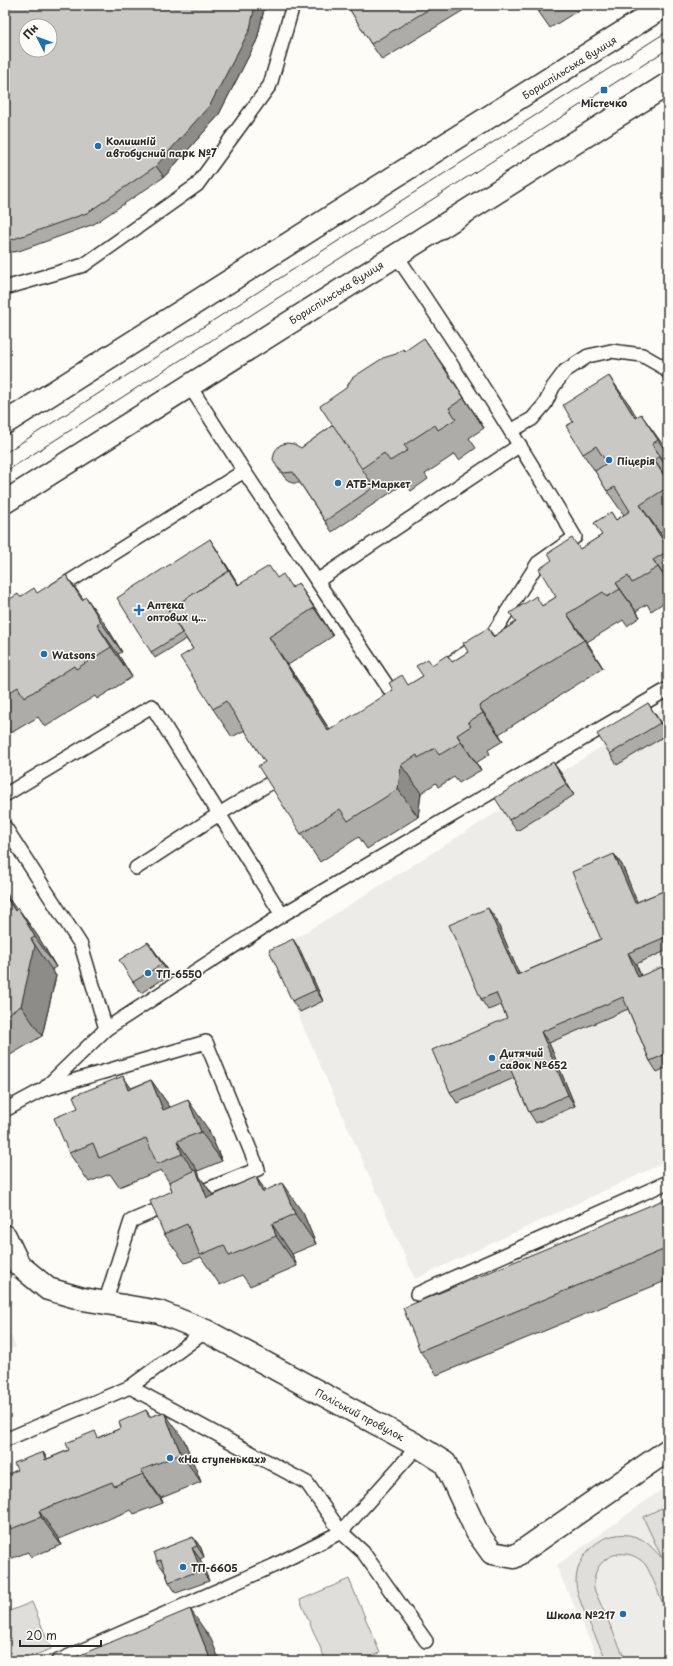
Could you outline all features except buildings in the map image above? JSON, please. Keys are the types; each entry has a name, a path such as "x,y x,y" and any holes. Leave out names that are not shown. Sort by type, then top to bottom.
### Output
{"main road":[{"name":"Бориспільська вулиця","path":"5,423 666,5"},
{"name":"Бориспільська вулиця","path":"5,502 668,84"},
{"name":"Поліський провулок","path":"5,1236 19,1265 48,1289 83,1299 158,1312 206,1331 418,1446 445,1463 477,1532 492,1553 514,1557 668,1450"}],"lane":[{"path":"5,288 84,265 197,185 270,85 293,5"},
{"path":"396,255 446,328 576,537 538,563 491,637 427,678"},
{"path":"511,431 532,419 545,404 553,387 565,371 588,356 611,351 642,355 663,367 668,372"},
{"path":"189,385 244,471 396,699"},
{"path":"317,581 520,445"},
{"path":"44,597 244,471"},
{"path":"44,1089 106,1029 282,916 668,690"},
{"path":"384,707 408,691"},
{"path":"5,795 152,706 282,916"},
{"path":"136,868 277,778"},
{"path":"5,827 80,946 106,1029"},
{"path":"5,1110 44,1089 206,1042 258,1169 131,1221 106,1303"},
{"path":"417,1294 668,1182"},
{"path":"5,1440 130,1387 206,1331"},
{"path":"130,1387 307,1483 341,1532 363,1552 426,1641"},
{"path":"58,1661 273,1566 341,1532 418,1446"}],"shaded area":[{"name":"Дитячий садок №652","path":"668,705 668,1161 415,1279 271,954"},
{"path":"5,1322 16,1347 5,1351"},
{"name":"Школа №217","path":"668,1485 668,1661 599,1661 556,1566"},
{"path":"668,1505 668,1615 648,1569 641,1560 636,1557 626,1554 616,1554 606,1559 596,1572 594,1589 626,1661 607,1661 579,1598 576,1581 578,1569 582,1559 598,1542 608,1537 618,1535 630,1535 641,1539 650,1545 662,1558 643,1517"},
{"path":"349,1579 380,1653 360,1661 326,1661 300,1600"},
{"path":"32,1602 51,1649 20,1661 5,1661 5,1613"}],"tram line":[{"path":"5,453 668,31"},
{"path":"5,472 668,49"}],"place":[{"name":"Містечко","path":"604,90"},
{"name":"Колишній автобусний парк №7","path":"98,146"},
{"name":"Піцерія","path":"609,460"},
{"name":"АТБ-Маркет","path":"338,483"},
{"name":"Аптека оптових ц...","path":"139,610"},
{"name":"Watsons","path":"44,654"},
{"name":"ТП-6550","path":"148,973"},
{"name":"Дитячий садок №652","path":"492,1058"},
{"name":"«На ступеньках»","path":"170,1458"},
{"name":"ТП-6605","path":"183,1567"},
{"name":"Школа №217","path":"623,1614"}]}
